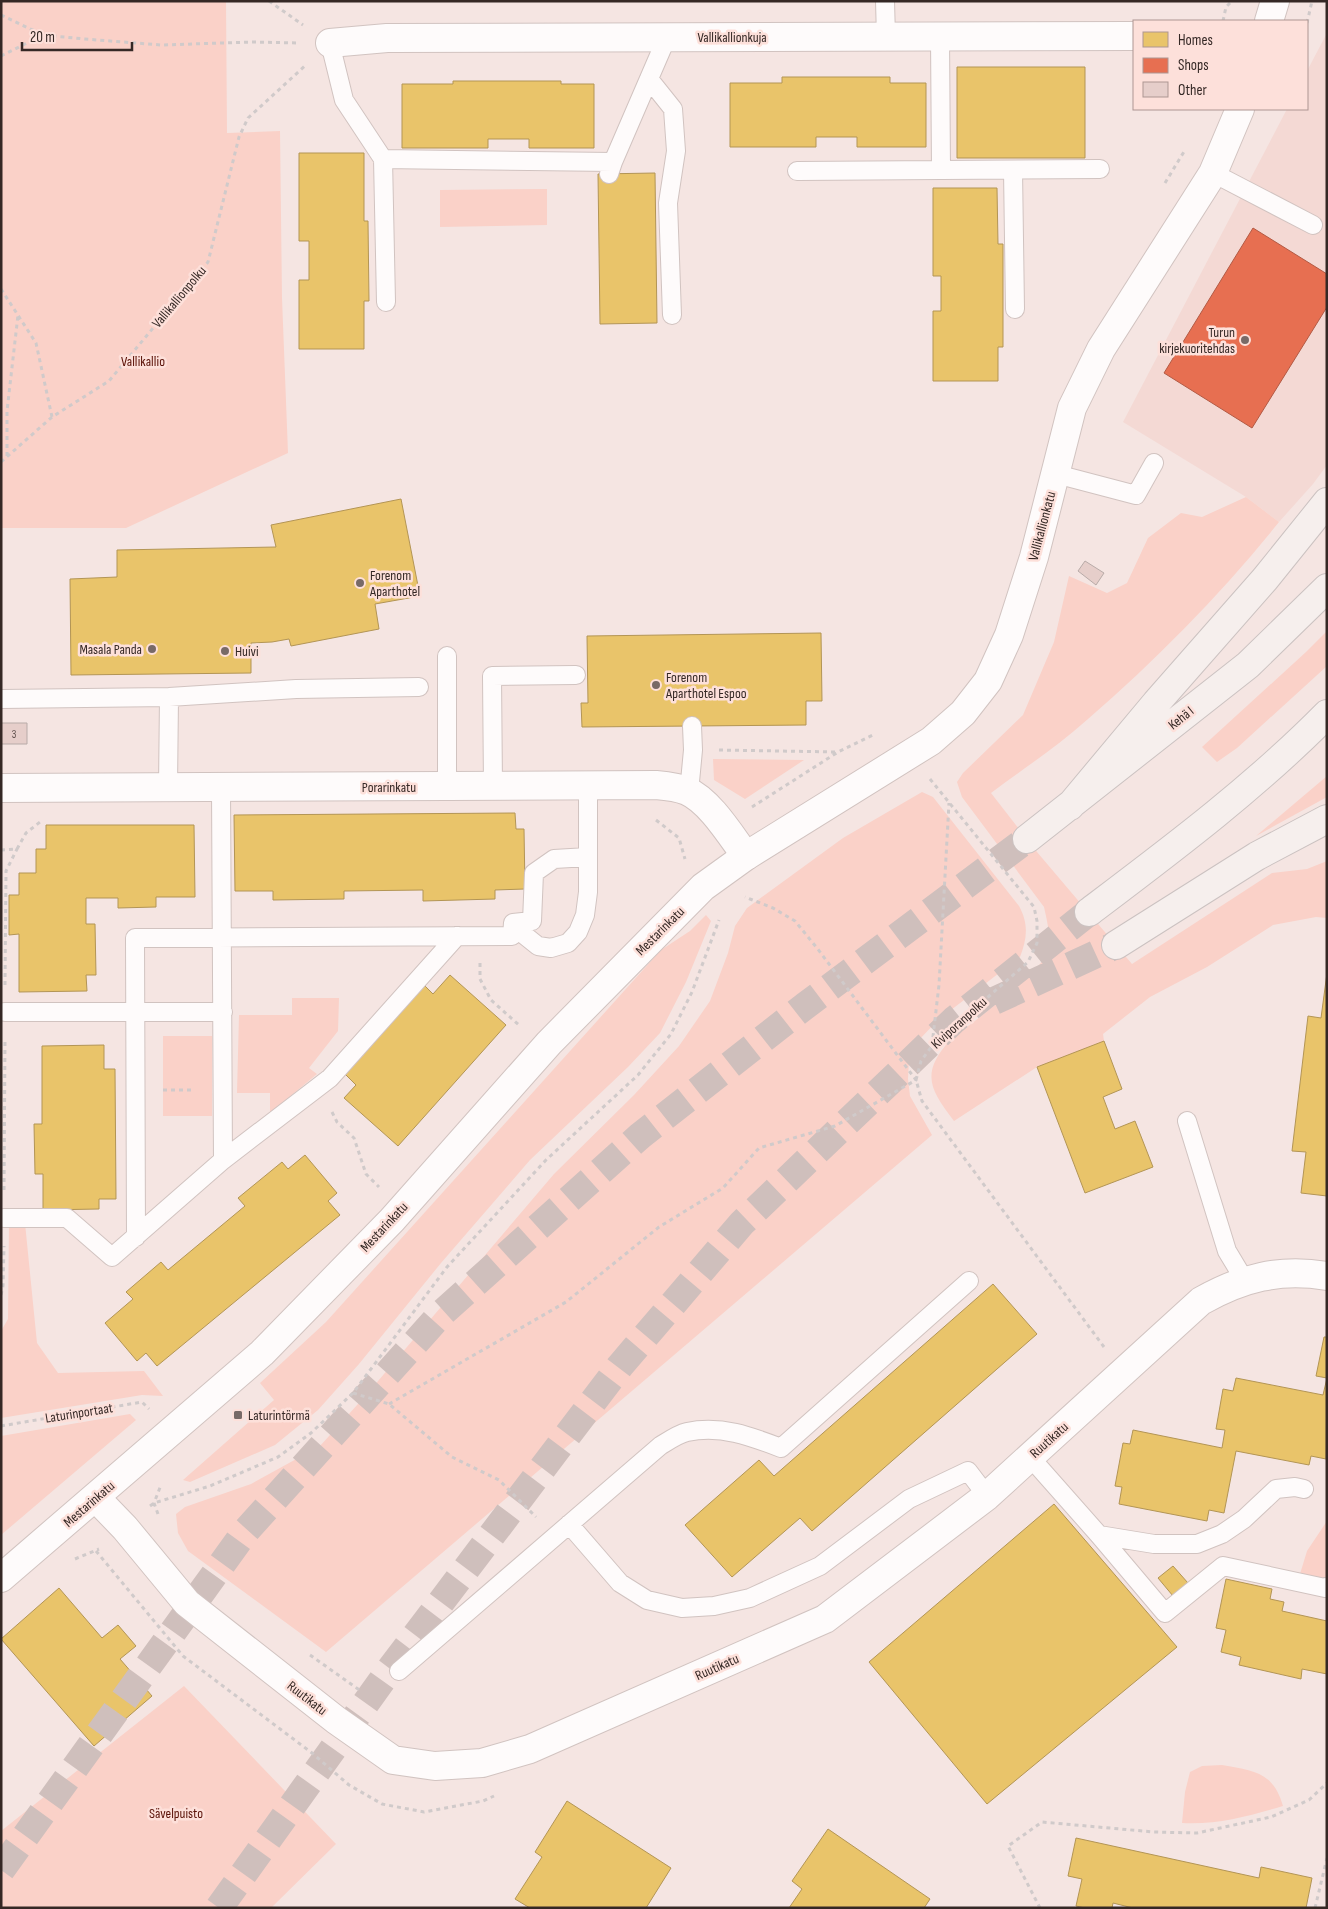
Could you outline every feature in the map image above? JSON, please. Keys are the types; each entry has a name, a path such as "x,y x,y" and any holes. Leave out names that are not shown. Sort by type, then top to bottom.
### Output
{"highway":[{"path":"1070,806 1156,703 1265,579 1327,502"},
{"name":"Kehä I","path":"1027,839 1248,665 1327,588"},
{"path":"1089,912 1186,838 1299,742 1327,714"},
{"path":"1116,945 1257,856 1327,819"}],"street":[{"path":"1269,20 1275,1"},
{"name":"Vallikallionkuja","path":"330,43 387,38 1133,36"},
{"name":"Vallikallionkatu","path":"746,856 931,740 963,713 988,681 1010,635 1034,557 1072,408 1101,350 1213,173 1240,110"},
{"name":"Porarinkatu","path":"1,788 656,785 674,787 689,792 707,806 746,856"},
{"name":"Mestarinkatu","path":"1,1578 262,1353 392,1220 549,1043 703,887 746,856"},
{"name":"Ruutikatu","path":"96,1498 125,1528 187,1603 336,1720 393,1760 435,1766 482,1763 530,1749 825,1619 987,1496 1201,1302 1222,1289 1269,1275 1327,1276"}],"lane":[{"path":"885,1 886,37"},
{"path":"383,159 611,168 667,37"},
{"path":"940,37 941,170"},
{"path":"330,43 344,100 383,159 386,302"},
{"path":"649,79 673,109 676,152 668,203 672,315"},
{"path":"797,171 1100,169"},
{"path":"1013,170 1015,309"},
{"path":"1213,173 1313,225"},
{"path":"1056,474 1136,495 1154,462"},
{"path":"447,656 447,786"},
{"path":"493,786 492,676 576,675"},
{"path":"1,699 169,696 296,689 419,687"},
{"path":"168,788 169,696"},
{"path":"689,792 693,750 692,726"},
{"path":"524,934 538,946 551,948 568,943 578,932 586,915 588,892 588,786"},
{"path":"221,788 224,1160"},
{"path":"136,1237 135,938 512,936 513,923 532,921 534,872 554,859 588,857"},
{"path":"4,1218 67,1218 112,1258 224,1160 330,1078 458,936"},
{"path":"5,1012 222,1012"},
{"path":"1187,1121 1227,1251 1245,1281"},
{"path":"399,1671 660,1446 686,1432 720,1429 748,1435 781,1448 969,1281"},
{"path":"1030,1457 1165,1613 1223,1566 1327,1587"},
{"path":"569,1524 620,1583 647,1600 682,1608 714,1606 750,1598 820,1566 909,1499 968,1471 987,1496"},
{"path":"1099,1535 1154,1544 1197,1544 1222,1534 1244,1519 1276,1489 1295,1487 1304,1489"}],"path":[{"path":"269,1 330,43"},
{"path":"1223,20 1226,7 1232,1"},
{"path":"1308,20 1312,1"},
{"path":"1,15 43,35 161,45 254,42 330,43"},
{"path":"1,56 43,35"},
{"name":"Vallikallionpolku","path":"1,462 52,417 109,381 208,262 239,137 248,118 330,43"},
{"path":"1164,184 1189,142"},
{"path":"1,289 36,343 52,417"},
{"path":"7,457 7,411 18,315"},
{"path":"651,818 659,821 679,838 686,862 724,826 838,752 881,732"},
{"name":"Kiviporanpolku","path":"916,1080 921,1061 932,1046 1028,962 1036,943 1038,921 1034,907 929,778"},
{"path":"932,1046 939,985 949,803"},
{"path":"1,1295 4,1218 6,871 26,833 42,821"},
{"path":"1,850 17,849"},
{"path":"742,896 773,908 795,921 817,948 916,1080 922,1101 1106,1349"},
{"path":"479,936 480,979 491,1000 521,1026"},
{"path":"389,1404 566,1302 659,1227 722,1188 759,1148 835,1126 916,1080"},
{"path":"318,1087 337,1122 354,1138 366,1174 386,1193"},
{"path":"135,1091 223,1090"},
{"path":"353,1392 389,1404 452,1457 499,1480 555,1536"},
{"name":"Laturinportaat","path":"1,1426 142,1402 153,1413 139,1427 155,1446"},
{"path":"155,1446 178,1470 160,1485 154,1503 160,1520"},
{"path":"310,1654 358,1689 312,1753"},
{"path":"1040,1908 1008,1846 1042,1822 1154,1832 1197,1833 1271,1817 1309,1800 1327,1783"},
{"path":"1315,1908 1327,1858"}],"shaded area":[{"path":"1327,33 1327,465 1313,484 1279,522 1246,497 1123,422 1286,110 1308,110 1308,69"}],"green space":[{"name":"Vallikallio","path":"1,1 226,1 227,133 280,131 282,298 288,453 126,528 1,528"},
{"path":"547,189 547,225 440,227 440,190"},
{"path":"1246,497 1279,522 1235,574 1188,625 1114,696 1065,739 991,793 1037,852 1132,964 1272,873 1307,869 1327,861 1327,918 1316,917 1273,925 1207,967 1150,997 1103,1034 1104,1041 1037,1067 954,1121 934,1090 932,1072 935,1062 950,1040 1003,999 1031,974 1047,953 1049,942 1044,907 962,797 957,782 963,773 1023,715 1054,642 1069,576 1107,593 1127,583 1148,538 1181,513 1202,517"},
{"path":"1327,631 1327,666 1237,748 1217,762 1202,747"},
{"path":"713,759 804,760 745,799 714,780"},
{"path":"1327,776 1327,797 1256,836"},
{"path":"922,792 933,797 1019,906 1026,925 1024,944 1020,957 938,1020 917,1042 909,1060 908,1079 910,1096 932,1135 326,1652 188,1551 178,1533 176,1514 185,1507 251,1484 320,1446 367,1394 554,1174 634,1095 679,1046 710,1001 728,953 735,926 747,908 843,838"},
{"path":"706,915 711,921 686,982 660,1033 628,1067 530,1160 441,1263 359,1364 318,1410 275,1445 190,1482 183,1480 274,1400 260,1383 326,1322 661,950 690,931"},
{"path":"292,998 339,998 338,1031 309,1068 317,1074 270,1113 270,1093 237,1093 239,1015 292,1015"},
{"path":"163,1036 212,1036 212,1116 163,1116"},
{"path":"9,1223 25,1223 37,1343 58,1373 144,1371 163,1396 142,1395 1,1418 1,1331 8,1319"},
{"path":"130,1414 136,1420 1,1535 1,1436"},
{"path":"1327,1521 1327,1576 1324,1578 1300,1574 1307,1551"},
{"name":"Sävelpuisto","path":"184,1686 336,1844 271,1908 1,1908 1,1831"},
{"path":"1222,1765 1252,1771 1267,1779 1279,1794 1283,1806 1220,1821 1182,1823 1185,1792 1190,1772 1202,1766"}],"building: Homes":[{"path":"957,67 1085,67 1085,158 957,158"},
{"path":"782,77 890,77 890,83 926,83 926,147 857,147 857,137 816,137 816,147 730,147 730,83 782,83"},
{"path":"453,81 561,81 561,84 594,84 594,148 529,148 529,139 488,139 488,148 402,148 402,84 453,84"},
{"path":"299,153 364,153 364,221 368,221 369,301 364,301 364,349 299,349 299,280 309,280 309,241 299,241"},
{"path":"655,173 657,323 600,324 598,174"},
{"path":"933,188 997,188 998,244 1003,244 1003,347 998,347 998,381 933,381 933,311 941,311 941,276 933,276"},
{"path":"401,499 420,596 375,604 379,629 291,646 289,639 251,643 251,673 71,675 70,579 117,577 117,550 276,547 271,525"},
{"path":"821,633 822,701 806,701 806,725 582,727 581,703 588,703 587,636"},
{"path":"515,813 516,829 524,829 525,889 495,890 495,899 423,901 423,890 344,891 344,899 273,900 273,891 235,891 234,815"},
{"path":"46,825 194,825 195,897 156,897 156,907 118,908 118,898 86,898 86,924 95,924 96,975 86,975 87,991 19,992 19,934 9,935 9,895 19,895 19,873 36,873 36,849 46,849"},
{"path":"1327,973 1327,1196 1301,1193 1306,1152 1292,1151 1308,1016 1321,1018"},
{"path":"450,975 506,1025 398,1146 344,1098 356,1085 344,1073 423,984 433,994"},
{"path":"1104,1041 1122,1089 1103,1097 1115,1129 1135,1121 1153,1167 1085,1193 1037,1067"},
{"path":"104,1045 104,1069 115,1069 116,1199 99,1199 99,1209 43,1210 43,1174 35,1174 34,1124 42,1124 42,1046"},
{"path":"305,1155 337,1193 328,1201 340,1215 157,1366 146,1353 137,1361 105,1323 133,1299 126,1292 161,1262 168,1270 245,1206 238,1198 282,1162 288,1169"},
{"path":"993,1284 1037,1334 812,1531 800,1518 732,1577 685,1525 759,1460 774,1476"},
{"path":"1324,1337 1327,1337 1327,1378 1316,1376"},
{"path":"1236,1378 1323,1395 1327,1378 1326,1459 1311,1456 1309,1465 1236,1451 1224,1513 1209,1510 1207,1521 1119,1504 1122,1487 1115,1486 1123,1443 1130,1444 1133,1430 1222,1448 1225,1430 1216,1429 1223,1389 1233,1391"},
{"path":"1054,1504 1177,1647 987,1804 869,1662"},
{"path":"1173,1566 1188,1583 1173,1596 1158,1578"},
{"path":"1226,1579 1272,1589 1270,1599 1284,1602 1282,1611 1327,1621 1327,1674 1302,1669 1301,1679 1239,1665 1241,1657 1221,1652 1226,1630 1216,1628"},
{"path":"59,1588 102,1638 118,1625 136,1646 120,1659 152,1696 94,1746 1,1639"},
{"path":"567,1801 671,1868 646,1908 530,1908 515,1899 542,1857 535,1852"},
{"path":"828,1829 930,1899 924,1908 789,1908 802,1889 792,1881"},
{"path":"1076,1838 1259,1878 1261,1867 1312,1878 1306,1908 1133,1908 1113,1903 1112,1908 1076,1906 1082,1879 1068,1876"}],"building: Shops":[{"name":"Turun kirjekuoritehdas","path":"1253,228 1327,274 1327,307 1252,428 1164,373"}],"building: Other":[{"path":"1085,561 1104,573 1096,585 1078,571"},
{"path":"1,723 27,723 27,744 1,744"}],"tunnel":[{"path":"1,1870 245,1532 441,1314 640,1136 805,1006 1027,839"},
{"path":"219,1908 388,1672 620,1366 742,1223 954,1020 1089,912"},
{"path":"994,1001 1116,945"}],"place":[{"name":"Turun kirjekuoritehdas","path":"1245,340"},
{"name":"Forenom Aparthotel","path":"360,583"},
{"name":"Masala Panda","path":"152,649"},
{"name":"Huivi","path":"225,651"},
{"name":"Forenom Aparthotel Espoo","path":"656,685"},
{"name":"Laturintörmä","path":"238,1415"}]}
